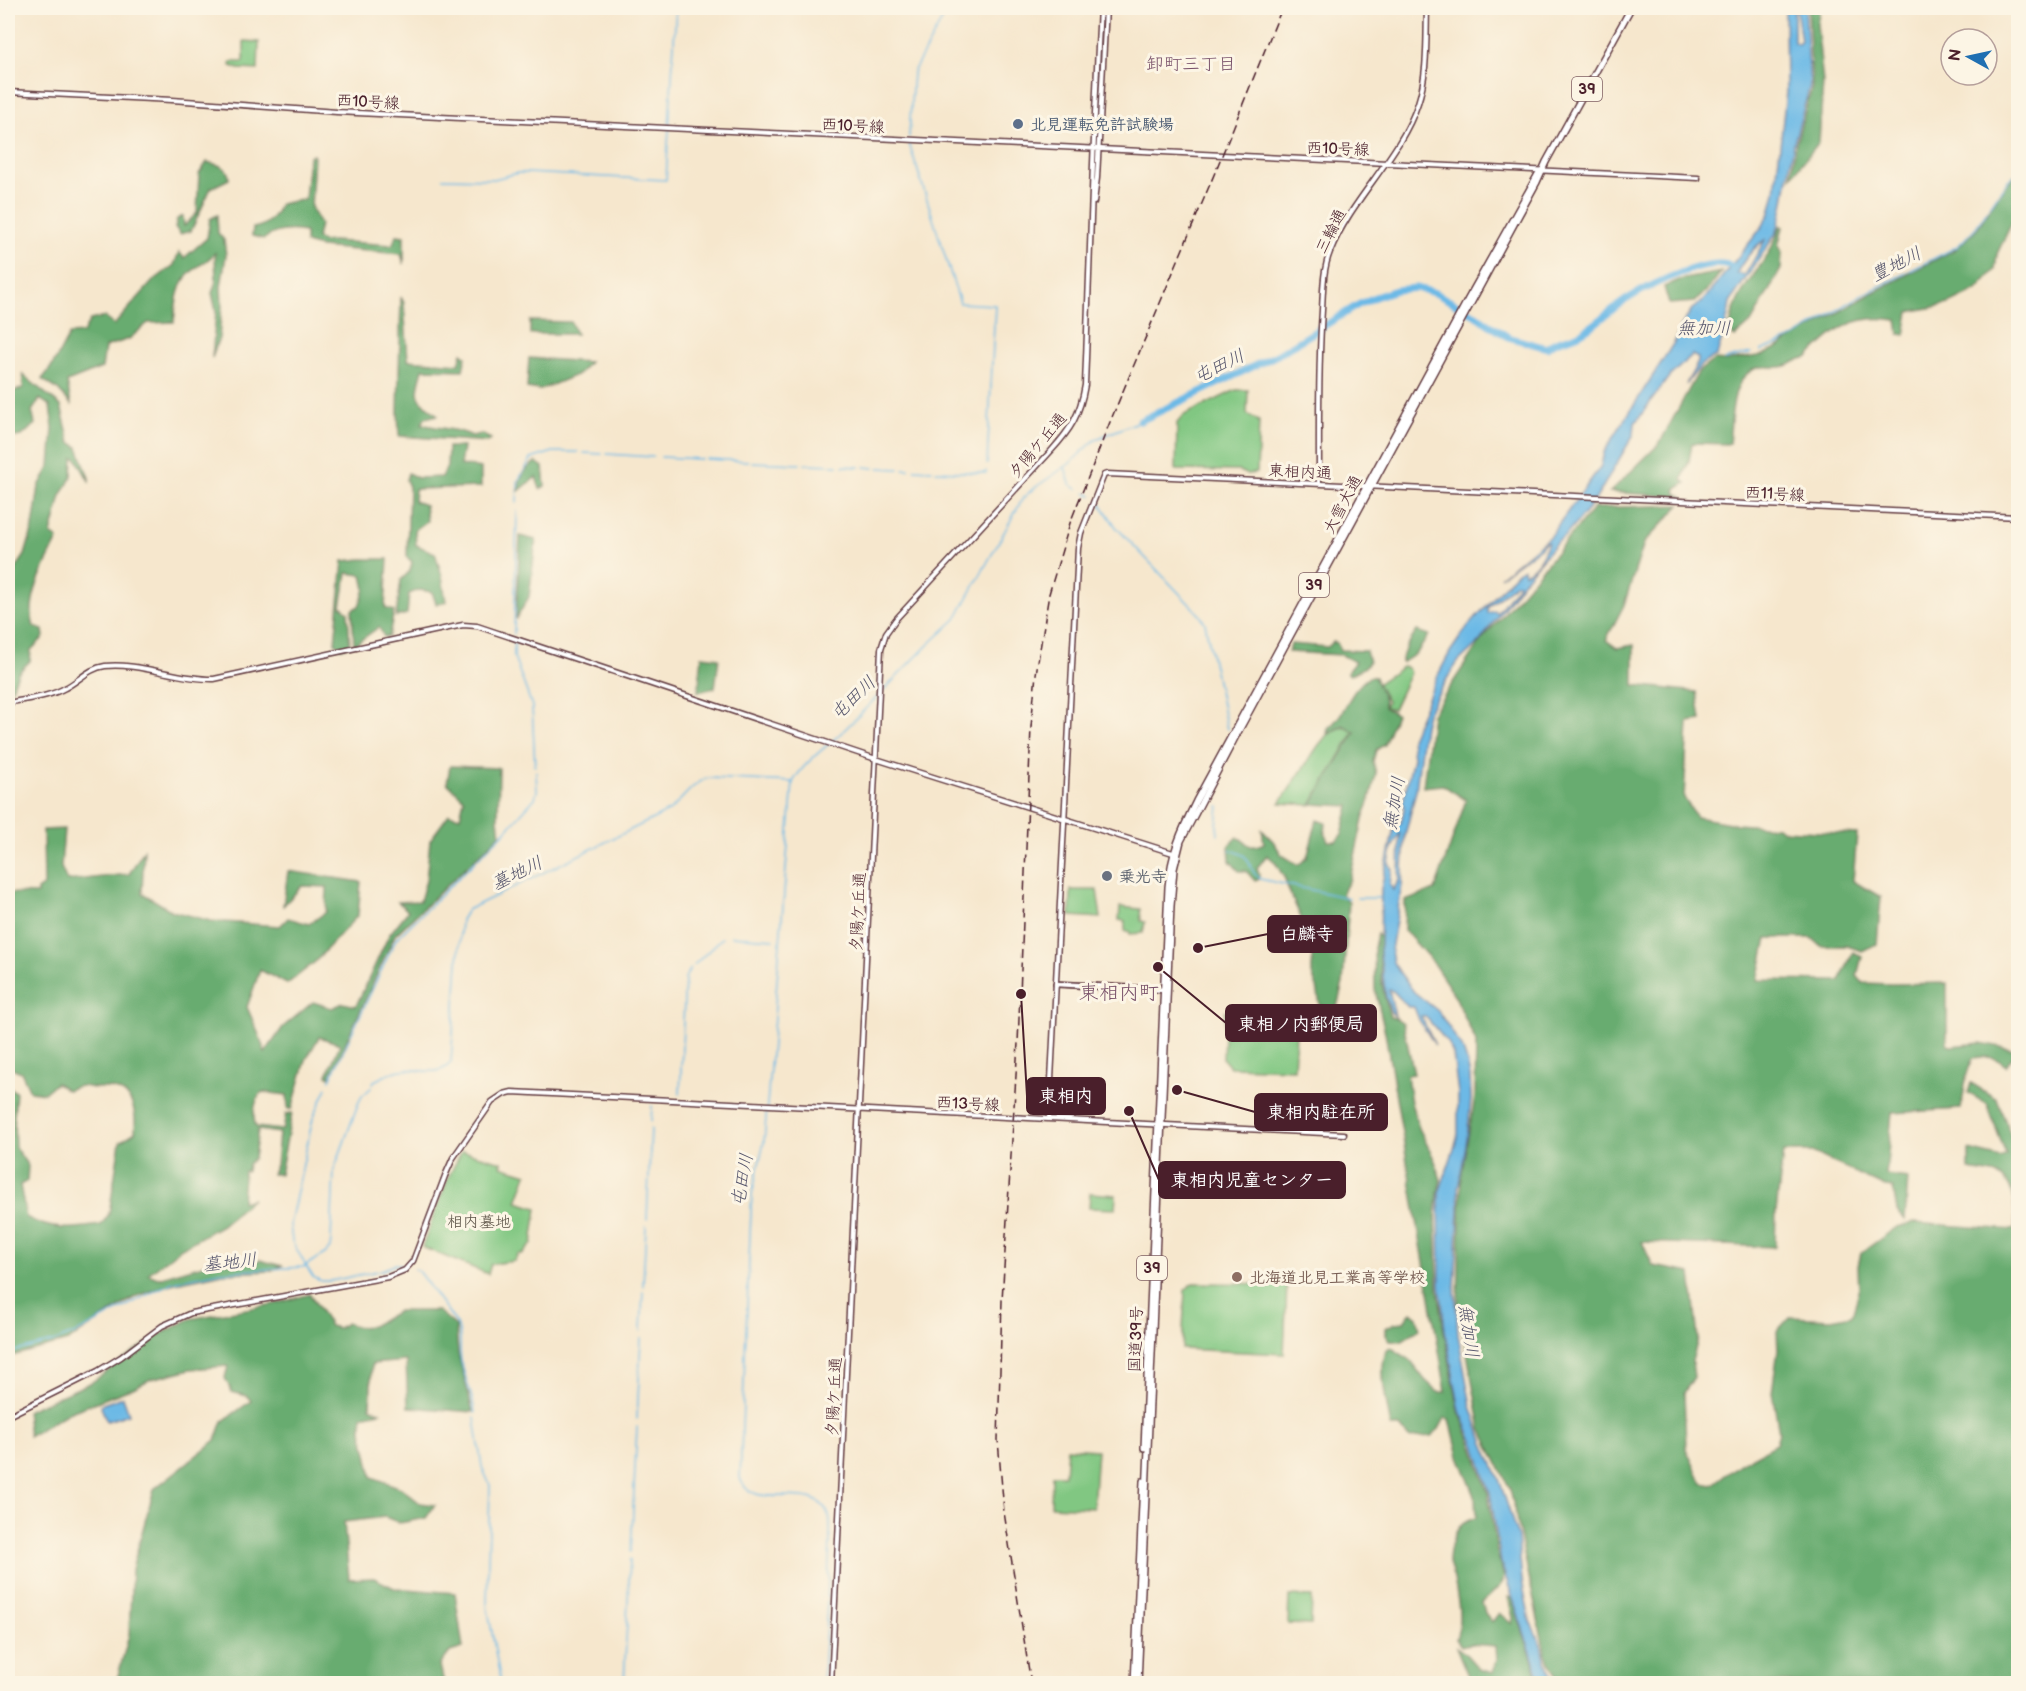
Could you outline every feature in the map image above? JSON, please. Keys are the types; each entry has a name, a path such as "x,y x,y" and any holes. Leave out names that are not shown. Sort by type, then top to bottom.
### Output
{"highway":[{"name":"大雪大通","path":"1175,854 1179,834 1196,801 1631,8"},
{"name":"国道39号","path":"1136,1683 1166,990 1168,887 1175,854"}],"main road":[{"path":"1056,984 1166,990"}],"street":[{"name":"夕陽ケ丘通","path":"831,1683 881,649 886,633 896,619 1070,430 1076,419 1085,385 1100,8"},
{"name":"夕陽ケ丘通","path":"1092,215 1099,149 1106,8"},
{"name":"三輪通","path":"1319,484 1320,333 1326,266 1330,251 1345,224 1411,119 1422,89 1427,8"},
{"name":"西10号線","path":"8,92 172,100 337,112 1386,161 1698,178"},
{"name":"東相内通","path":"1065,819 1078,549 1087,515 1104,475 1530,493"},
{"name":"西11号線","path":"1530,493 2019,517"},
{"path":"8,703 58,691 92,669 107,666 214,679 463,626 487,629 832,745 1175,854"},
{"path":"1049,1119 1065,819"},
{"name":"西13号線","path":"8,1416 98,1371 162,1326 191,1313 388,1277 405,1270 413,1261 453,1158 492,1102 504,1094 764,1104 1344,1134"}],"green space":[{"path":"1808,8 1820,8 1817,24 1823,83 1819,142 1791,177 1796,143 1812,87"},
{"path":"244,41 259,42 258,70 238,69 230,65 231,62 244,62"},
{"path":"314,155 311,207 320,224 317,238 322,242 392,245 397,235 404,236 404,264 401,254 320,247 305,243 305,232 300,231 278,232 264,239 252,236 253,228 270,220 280,204 305,199 309,156"},
{"path":"207,162 225,169 229,179 211,188 191,231 180,234 175,227 177,219 183,216 184,226 197,213 199,174"},
{"path":"2018,173 2018,210 1997,254 1995,270 1976,291 1949,304 1909,312 1905,335 1899,334 1897,320 1882,318 1857,321 1837,331 1807,358 1783,367 1757,368 1748,373 1741,381 1734,401 1729,444 1692,443 1689,461 1682,480 1686,483 1676,489 1677,494 1683,497 1610,492 1659,444 1699,371 1714,360 1726,361 1764,355 1872,293 1956,249 1978,227 2005,185"},
{"path":"217,215 218,233 224,240 226,255 221,287 219,338 212,358 216,311 212,293 216,281 215,253 192,271 181,285 177,296 174,322 148,323 129,339 105,347 102,368 67,382 71,404 58,390 42,379 70,334 83,333 90,320 104,317 114,325 153,281 174,265 179,252 184,258 207,238 210,219"},
{"path":"1781,225 1783,227 1778,246 1782,253 1781,269 1751,323 1735,337 1730,333 1737,301 1767,256"},
{"path":"1721,272 1695,302 1669,304 1664,287 1679,280"},
{"path":"401,297 404,303 408,360 459,364 462,353 466,356 463,370 423,369 419,396 425,405 438,415 425,418 422,424 460,431 472,436 481,434 491,439 488,442 399,436"},
{"path":"530,321 571,322 576,334 530,334"},
{"path":"529,358 589,362 579,374 540,390 527,388"},
{"path":"23,375 61,406 70,442 78,447 89,481 76,458 73,458 72,476 61,496 51,534 58,539 38,582 32,605 34,627 43,630 44,637 31,650 30,661 18,673 8,699 8,607 15,570 25,555 33,527 39,486 50,466 53,428 50,406 40,399 32,411 35,424 22,436 8,438 8,393 23,388"},
{"path":"1236,390 1248,390 1247,414 1259,421 1257,473 1176,470 1177,423 1184,415"},
{"path":"448,447 463,447 460,465 481,468 481,487 415,489 414,501 425,505 427,521 415,530 416,545 435,553 446,602 436,604 432,592 419,590 409,594 407,614 396,617 401,580 410,571 412,562 407,557 409,487 406,480 408,473 418,478 442,477 447,466"},
{"path":"536,462 543,467 545,486 540,489 536,477 519,491 523,474"},
{"path":"1680,505 1644,543 1624,605 1606,640 1617,648 1634,645 1634,685 1697,692 1701,720 1688,722 1684,798 1696,817 1736,824 1777,827 1782,830 1857,834 1853,881 1881,897 1877,944 1862,951 1847,946 1821,946 1812,938 1767,938 1758,980 1840,981 1853,952 1862,956 1857,976 1863,983 1947,983 1947,1043 1951,1046 1981,1043 2016,1050 2006,1066 1991,1057 1973,1058 1967,1073 1961,1109 1892,1113 1886,1175 1908,1178 1905,1220 1897,1211 1893,1188 1885,1187 1812,1152 1783,1152 1776,1212 1775,1247 1642,1242 1653,1266 1691,1273 1698,1339 1692,1361 1694,1377 1684,1393 1686,1449 1702,1483 1712,1485 1740,1464 1776,1444 1779,1432 1772,1392 1778,1350 1777,1331 1790,1317 1831,1319 1852,1315 1859,1292 1858,1266 1861,1253 1897,1227 1914,1223 2015,1230 2013,1199 2008,1185 1995,1175 1969,1170 1969,1150 2001,1158 2006,1155 1987,1104 1968,1093 1971,1083 1997,1099 2018,1154 2018,1683 1559,1683 1545,1652 1510,1489 1481,1429 1458,1305 1461,1177 1475,1097 1476,1042 1455,996 1431,960 1404,930 1405,901 1435,890 1466,800 1443,785 1423,787 1432,714 1479,643 1594,508"},
{"path":"520,536 536,540 529,597 516,619"},
{"path":"388,559 385,608 394,611 389,636 384,637 379,627 354,645 352,610 359,606 365,589 362,575 347,573 341,606 348,612 350,646 341,648 335,643 343,561"},
{"path":"1417,631 1429,635 1417,653 1402,663 1405,650"},
{"path":"1333,642 1337,643 1340,650 1366,651 1369,662 1365,667 1350,675 1347,672 1355,662 1342,655 1288,652 1291,644 1328,647"},
{"path":"702,656 719,658 715,688 698,692"},
{"path":"1402,667 1408,668 1410,673 1393,709 1385,707 1387,701 1377,684"},
{"path":"1369,677 1375,677 1384,699 1384,707 1396,714 1384,745 1376,750 1373,761 1376,774 1350,879 1342,894 1349,902 1343,983 1337,1007 1329,1008 1320,1005 1312,974 1312,951 1308,933 1285,879 1275,862 1267,855 1257,868 1259,875 1258,880 1255,881 1246,871 1239,871 1230,861 1229,845 1237,837 1251,846 1264,843 1262,830 1282,855 1298,865 1307,858 1317,820 1326,823 1325,833 1328,841 1336,841 1342,834 1349,806 1312,804 1355,732 1343,725 1327,734 1328,728 1339,717 1356,689"},
{"path":"1343,726 1354,732 1311,805 1280,803 1326,736"},
{"path":"450,766 499,768 500,835 395,935 330,1077 327,1075 340,1044 319,1037 306,1060 292,1109 288,1109 287,1095 262,1092 259,1096 254,1109 256,1127 283,1130 286,1114 292,1113 280,1174 272,1174 276,1165 279,1133 258,1130 254,1158 248,1164 247,1171 244,1171 242,1202 252,1199 222,1225 180,1249 148,1274 158,1278 213,1262 246,1263 260,1260 282,1266 270,1271 223,1273 171,1284 135,1297 68,1341 8,1357 8,1087 16,1092 15,1147 28,1166 27,1181 20,1185 26,1217 36,1222 54,1227 72,1228 101,1225 109,1214 120,1142 135,1132 132,1104 123,1092 115,1089 81,1086 67,1090 56,1083 44,1093 30,1091 21,1072 8,1066 8,893 37,894 37,890 44,885 43,830 64,829 61,867 67,881 129,874 144,850 142,893 172,911 211,921 280,926 288,918 309,924 326,912 327,887 302,886 283,906 288,871 361,882 358,915 315,962 287,984 260,970 247,1007 265,1053 283,1027 313,1002 332,1008 343,1003 356,1006 389,935 408,911 398,902 420,901 426,880 430,840 449,814 460,817 464,799 447,783"},
{"path":"1071,890 1097,890 1101,918 1070,916"},
{"path":"1120,907 1140,909 1141,921 1145,922 1143,933 1130,934 1129,931 1125,931 1125,921 1119,920"},
{"path":"1377,934 1380,937 1380,967 1387,1007 1390,1017 1403,1023 1414,1074 1407,1075 1411,1103 1441,1180 1436,1216 1438,1286 1444,1331 1459,1411 1488,1493 1497,1552 1504,1577 1499,1587 1482,1603 1485,1613 1492,1622 1499,1613 1512,1624 1513,1618 1508,1597 1512,1598 1540,1683 1503,1683 1501,1677 1496,1679 1495,1683 1471,1683 1456,1647 1465,1653 1479,1669 1493,1673 1497,1660 1496,1646 1469,1644 1461,1646 1456,1639 1459,1609 1449,1563 1450,1554 1455,1533 1463,1523 1476,1517 1475,1496 1459,1456 1450,1419 1445,1418 1439,1429 1431,1436 1409,1438 1400,1427 1391,1427 1383,1373 1383,1362 1390,1347 1409,1359 1425,1380 1438,1392 1446,1392 1385,1032 1375,990 1374,948"},
{"path":"1225,1011 1297,1014 1294,1069 1230,1067 1223,1059"},
{"name":"相内墓地","path":"462,1151 502,1162 501,1166 527,1174 517,1202 537,1208 532,1244 523,1254 518,1254 514,1261 491,1264 488,1274 422,1247 449,1176"},
{"path":"1090,1193 1116,1195 1115,1209 1089,1208"},
{"path":"1193,1283 1287,1284 1284,1354 1182,1349 1185,1290"},
{"path":"310,1294 330,1326 338,1328 346,1323 357,1327 372,1326 398,1311 438,1311 456,1326 458,1353 473,1412 408,1407 406,1361 372,1364 370,1407 380,1412 362,1416 362,1431 372,1477 401,1488 420,1503 435,1505 426,1518 400,1523 385,1517 344,1522 349,1579 374,1578 394,1588 455,1593 463,1648 450,1652 440,1665 444,1683 116,1683 129,1635 132,1569 154,1489 216,1440 223,1421 251,1401 247,1396 232,1392 225,1378 228,1366 191,1369 151,1379 68,1413 29,1436 26,1411 92,1382 155,1337 190,1319 274,1304"},
{"path":"1411,1312 1417,1317 1420,1329 1401,1341 1390,1340 1386,1334 1386,1328 1395,1323 1404,1322"},
{"path":"1067,1448 1097,1450 1093,1508 1051,1506 1052,1475 1065,1475"},
{"path":"1289,1596 1312,1597 1311,1625 1288,1624"}],"water":[{"name":"無加川","path":"1785,8 1794,9 1794,42 1798,44 1801,41 1796,8 1805,8 1810,86 1794,143 1777,232 1730,302 1717,355 1702,364 1686,384 1698,362 1698,358 1692,355 1668,378 1635,423 1634,434 1594,502 1525,579 1480,641 1458,662 1448,677 1427,713 1416,790 1405,836 1402,885 1391,950 1393,962 1400,973 1414,992 1438,1011 1462,1047 1470,1076 1471,1099 1467,1139 1458,1189 1455,1288 1458,1335 1471,1406 1499,1479 1518,1538 1522,1580 1530,1621 1540,1642 1553,1683 1541,1683 1501,1563 1490,1493 1475,1445 1460,1411 1445,1330 1440,1285 1439,1193 1458,1134 1458,1093 1453,1054 1448,1043 1425,1016 1421,1016 1435,1045 1419,1020 1414,1007 1408,1007 1393,991 1389,990 1395,1016 1391,1012 1386,998 1380,954 1381,889 1395,823 1401,823 1404,809 1403,802 1413,758 1411,738 1437,677 1450,652 1468,626 1517,572 1524,568 1524,573 1528,571 1539,560 1548,542 1500,577 1550,536 1601,466 1604,452 1675,341 1692,309 1702,302 1762,227 1770,213 1775,192 1786,92","holes":["1765,240 1745,275 1737,273 1749,255","1516,583 1519,583 1497,613 1495,611 1488,613 1488,607","1400,833 1399,880 1393,890 1390,885 1392,869 1389,864 1392,848"]},
{"path":"123,1397 129,1414 107,1421 100,1405"}],"waterway":[{"path":"443,178 494,179 526,173 666,180 676,8"},
{"path":"909,137 913,72 949,8"},
{"path":"909,143 960,303 995,305 987,464"},
{"name":"豊地川","path":"1761,351 1795,337 1857,298 1958,246 1976,227 2007,181 2018,172"},
{"name":"屯田川","path":"1140,421 1277,355 1358,305 1396,290 1416,288 1435,293 1472,313 1508,337 1547,348 1584,331 1626,300 1667,278 1697,267 1724,264 1735,267"},
{"name":"豊地川","path":"1724,360 1751,353"},
{"name":"屯田川","path":"881,693 956,619 1023,498 1069,464 1096,439 1140,421"},
{"path":"517,503 518,481 531,459 553,452 578,452"},
{"path":"584,453 602,454"},
{"path":"607,454 653,457"},
{"path":"661,457 701,459"},
{"path":"706,459 748,461"},
{"path":"752,462 800,464"},
{"path":"805,464 838,465"},
{"path":"843,466 860,467"},
{"path":"865,467 874,468"},
{"path":"1065,467 1070,484 1077,489"},
{"path":"879,468 899,469"},
{"path":"904,469 909,469"},
{"path":"914,469 932,470"},
{"path":"936,471 986,473 986,471"},
{"path":"1086,493 1092,495"},
{"path":"1099,501 1116,527 1205,623 1227,729"},
{"path":"514,634 517,511"},
{"path":"514,641 514,657 532,706 535,766"},
{"name":"屯田川","path":"823,1684 830,1540 829,1516 822,1505 812,1499 757,1494 746,1489 740,1478 752,1194 764,1142 793,782 808,762 878,696"},
{"path":"330,1080 396,939 503,834 535,798 536,771"},
{"name":"墓地川","path":"373,1084 374,1081 398,1071 441,1070 451,1062 461,920 467,910 669,811 703,780 709,778 793,782"},
{"path":"1218,835 1219,806"},
{"path":"1230,850 1244,856 1255,875 1260,879 1349,898"},
{"path":"1357,898 1380,898"},
{"path":"731,936 774,939"},
{"path":"694,965 722,938"},
{"path":"680,1094 685,978 690,969"},
{"name":"墓地川","path":"8,1353 56,1341 81,1331 173,1282 221,1272 303,1267 326,1253 330,1248 331,1240 334,1170 358,1104 362,1096 372,1087"},
{"path":"327,1088 313,1118 290,1224 292,1241 313,1277 321,1281 382,1270 396,1264 403,1266"},
{"path":"651,1122 652,1106"},
{"path":"647,1219 651,1128"},
{"path":"643,1286 646,1226"},
{"path":"415,1269 457,1324 461,1361 475,1413"},
{"path":"641,1331 643,1292"},
{"path":"637,1419 641,1338"},
{"path":"475,1418 482,1467 490,1485 487,1604 501,1684"},
{"path":"631,1552 637,1427"},
{"path":"624,1684 630,1559"}],"railway":[{"path":"1031,1684 1004,1512 998,1440 1002,1300 1018,1043 1031,727 1036,674 1049,594 1070,523 1282,8"}],"place":[{"name":"北見運転免許試験場","path":"1018,124"},
{"name":"乗光寺","path":"1107,876"},
{"name":"白麟寺","path":"1198,948"},
{"name":"東相ノ内郵便局","path":"1158,967"},
{"name":"東相内","path":"1021,994"},
{"name":"東相内駐在所","path":"1177,1090"},
{"name":"東相内児童センター","path":"1129,1111"},
{"name":"北海道北見工業高等学校","path":"1237,1277"}],"district":[{"name":"卸町三丁目","path":"1191,64"},
{"name":"東相内町","path":"1119,992"}]}
